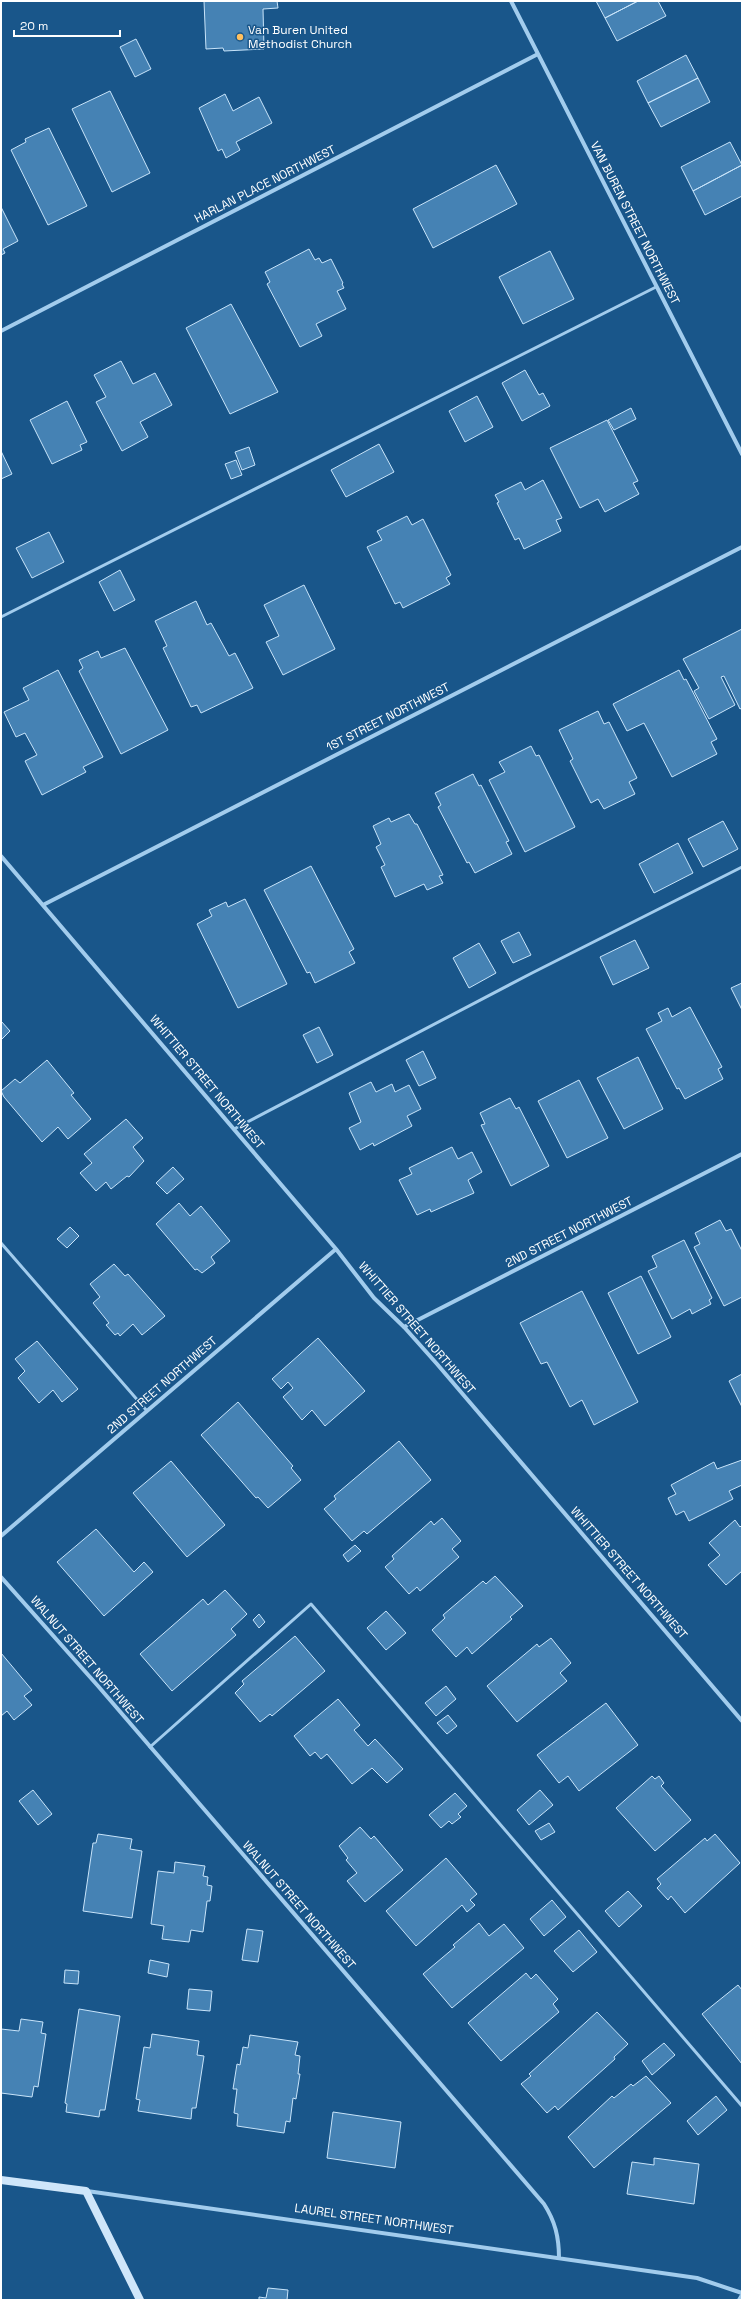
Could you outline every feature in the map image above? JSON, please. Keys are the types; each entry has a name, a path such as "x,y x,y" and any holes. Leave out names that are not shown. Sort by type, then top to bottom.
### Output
{"street":[{"name":"VAN BUREN STREET NORTHWEST","path":"511,1 742,454"},
{"name":"HARLAN PLACE NORTHWEST","path":"1,331 538,54"},
{"name":"1ST STREET NORTHWEST","path":"43,905 742,547"},
{"name":"WHITTIER STREET NORTHWEST","path":"1,856 336,1249 374,1298 404,1327 742,1721"},
{"name":"2ND STREET NORTHWEST","path":"404,1327 742,1154"},
{"name":"2ND STREET NORTHWEST","path":"1,1536 336,1249"},
{"name":"WALNUT STREET NORTHWEST","path":"1,1577 150,1746 544,2204 555,2222 558,2235 559,2258"},
{"name":"LAUREL STREET NORTHWEST","path":"1,2180 698,2278 742,2294"},
{"path":"86,2191 140,2300"},
{"path":"739,2300 742,2294"}],"lane":[{"path":"1,617 656,287"},
{"path":"234,1129 532,973 742,867"},
{"path":"1,1243 146,1411"},
{"path":"150,1746 311,1604 742,2106"}],"building":[{"name":"Van Buren United Methodist Church","path":"204,1 277,1 278,8 263,9 264,49 224,51 223,48 206,49"},
{"path":"596,1 638,1 605,18"},
{"path":"638,1 658,1 666,16 617,41 605,18"},
{"path":"136,39 151,69 135,77 120,47"},
{"path":"686,55 698,78 648,103 637,81"},
{"path":"698,78 710,102 661,127 648,103"},
{"path":"110,91 150,173 112,192 72,109"},
{"path":"225,94 233,111 259,97 272,123 236,142 240,150 226,158 222,149 218,151 199,108"},
{"path":"49,128 87,206 48,225 11,150 26,142 25,139"},
{"path":"730,142 742,165 693,191 681,167"},
{"path":"496,165 517,204 433,248 413,209"},
{"path":"742,165 742,196 705,215 693,191"},
{"path":"1,207 18,241 3,249 5,253 1,255"},
{"path":"309,249 315,260 319,258 322,263 331,259 343,283 344,288 337,291 346,309 316,324 322,336 300,347 267,284 270,282 265,272"},
{"path":"550,251 574,299 523,324 499,277"},
{"path":"231,304 278,392 230,414 186,328"},
{"path":"121,361 133,384 155,373 172,405 140,422 148,437 122,451 96,402 106,397 94,375"},
{"path":"525,370 539,395 543,393 550,406 522,421 502,383"},
{"path":"477,396 493,427 465,442 449,411"},
{"path":"67,401 87,442 80,445 82,450 52,464 30,420"},
{"path":"631,408 636,419 614,430 608,420"},
{"path":"607,420 638,481 633,483 639,494 605,512 598,499 580,508 550,448"},
{"path":"379,444 394,472 346,497 331,470"},
{"path":"249,447 255,465 242,470 235,452"},
{"path":"1,451 12,474 1,479"},
{"path":"236,460 242,475 231,479 225,464"},
{"path":"543,480 562,518 556,520 561,531 524,549 519,538 515,540 497,503 499,502 495,495 521,482 525,490"},
{"path":"407,516 412,525 423,519 451,575 446,578 450,584 403,608 400,602 395,604 367,547 382,540 377,531"},
{"path":"49,532 64,562 32,578 16,548"},
{"path":"120,570 135,600 114,611 99,582"},
{"path":"304,585 335,649 283,675 266,642 279,636 264,605"},
{"path":"196,601 207,625 211,623 229,656 235,653 253,688 201,713 197,705 191,707 163,648 167,646 155,621"},
{"path":"742,629 742,708 740,709 724,676 721,677 735,705 709,719 694,691 699,688 683,659"},
{"path":"125,648 168,730 121,754 79,671 83,668 79,660 98,651 101,658"},
{"path":"58,670 103,757 83,767 86,772 42,795 25,761 37,755 25,733 16,737 4,712 29,700 23,688"},
{"path":"679,670 684,680 686,679 717,739 711,742 717,754 672,777 644,723 627,731 613,704"},
{"path":"598,711 604,724 609,722 637,778 629,782 635,794 604,809 598,799 591,803 570,761 573,759 559,730"},
{"path":"531,746 536,756 539,755 575,827 525,852 489,780 505,772 499,762"},
{"path":"473,774 479,786 481,785 509,841 506,842 512,854 475,873 469,862 467,863 438,807 441,805 435,793"},
{"path":"409,814 415,824 417,824 443,875 439,876 443,883 427,890 424,884 395,897 381,867 385,865 376,847 381,844 373,826 389,818 391,822"},
{"path":"723,821 738,849 703,867 688,839"},
{"path":"678,843 693,873 654,893 639,864"},
{"path":"311,866 354,949 349,952 355,963 315,983 310,972 307,973 264,890"},
{"path":"245,899 287,984 238,1008 197,924 212,916 209,910 226,902 228,907"},
{"path":"519,932 531,955 513,963 501,941"},
{"path":"635,940 649,968 613,985 600,957"},
{"path":"479,943 496,973 469,988 453,958"},
{"path":"742,983 742,1010 731,988"},
{"path":"690,1007 722,1067 718,1069 723,1079 685,1099 679,1088 677,1089 646,1029 662,1021 658,1013 668,1008 672,1017"},
{"path":"1,1021 10,1031 1,1040"},
{"path":"319,1027 333,1055 317,1063 303,1035"},
{"path":"423,1051 436,1078 419,1086 406,1060"},
{"path":"638,1057 663,1109 624,1129 597,1078"},
{"path":"47,1060 74,1093 71,1095 91,1119 68,1139 58,1127 42,1142 4,1097 1,1091 15,1079 20,1083"},
{"path":"579,1080 608,1138 567,1158 538,1101"},
{"path":"371,1082 376,1092 392,1084 395,1092 409,1085 421,1109 407,1116 412,1126 374,1146 373,1143 360,1150 349,1128 361,1122 349,1093"},
{"path":"510,1098 516,1109 519,1107 549,1166 511,1186 481,1125 485,1124 480,1113"},
{"path":"126,1119 143,1138 133,1147 144,1161 129,1177 127,1176 111,1189 106,1182 96,1191 80,1173 92,1163 84,1154"},
{"path":"452,1147 458,1159 472,1152 482,1172 468,1180 474,1193 431,1212 430,1209 417,1215 399,1180 412,1174 409,1168"},
{"path":"173,1167 184,1179 167,1194 156,1183"},
{"path":"179,1203 190,1216 201,1206 230,1241 211,1257 215,1263 202,1273 197,1269 195,1270 156,1224"},
{"path":"720,1220 726,1231 731,1229 742,1251 742,1297 724,1306 694,1247 700,1244 695,1233"},
{"path":"70,1227 79,1236 67,1248 57,1239"},
{"path":"684,1240 712,1298 709,1300 711,1304 692,1314 690,1309 672,1319 648,1271 657,1267 652,1256"},
{"path":"114,1264 125,1276 128,1274 165,1316 142,1335 133,1324 120,1336 118,1333 115,1335 106,1325 109,1323 93,1303 100,1297 90,1284"},
{"path":"641,1276 671,1337 638,1354 608,1293"},
{"path":"582,1291 638,1402 594,1425 582,1400 570,1407 547,1362 541,1364 520,1323"},
{"path":"318,1338 365,1391 325,1426 312,1410 302,1420 283,1397 293,1388 288,1382 281,1389 272,1379"},
{"path":"37,1341 78,1389 62,1402 53,1390 39,1403 18,1378 25,1371 15,1359"},
{"path":"742,1374 742,1407 729,1381"},
{"path":"238,1402 293,1466 291,1468 301,1480 268,1508 258,1497 256,1498 201,1435"},
{"path":"399,1441 431,1480 367,1534 364,1531 352,1541 324,1509 336,1499 334,1496"},
{"path":"742,1460 742,1485 729,1491 733,1499 689,1521 684,1511 676,1515 668,1498 676,1494 671,1485 714,1462 717,1469"},
{"path":"171,1461 225,1525 187,1557 133,1493"},
{"path":"442,1518 461,1541 452,1549 459,1557 420,1591 417,1587 409,1594 385,1567 394,1559 392,1556 431,1521 434,1525"},
{"path":"735,1520 740,1527 742,1525 742,1571 726,1585 708,1565 720,1555 709,1543"},
{"path":"96,1529 134,1572 144,1562 153,1572 104,1616 57,1562"},
{"path":"355,1545 361,1551 348,1562 343,1555"},
{"path":"495,1576 523,1606 510,1617 512,1619 472,1654 467,1647 456,1657 432,1630 445,1618 443,1615 483,1581 486,1584"},
{"path":"225,1590 247,1614 231,1629 236,1635 172,1691 140,1654 203,1599 208,1605"},
{"path":"386,1611 406,1633 386,1650 367,1628"},
{"path":"259,1614 265,1622 259,1628 253,1620"},
{"path":"295,1636 325,1671 272,1716 270,1714 260,1722 235,1693 244,1684 242,1681"},
{"path":"551,1638 571,1663 560,1673 567,1681 517,1722 487,1686 537,1644 539,1647"},
{"path":"1,1653 32,1690 24,1696 32,1705 14,1720 7,1711 1,1716"},
{"path":"446,1686 456,1699 436,1716 425,1703"},
{"path":"338,1699 360,1725 354,1730 368,1746 375,1739 403,1769 387,1783 372,1768 352,1784 327,1754 321,1759 315,1752 310,1756 294,1736"},
{"path":"606,1703 638,1745 579,1791 568,1776 559,1783 537,1755"},
{"path":"448,1715 457,1726 447,1734 437,1723"},
{"path":"652,1776 655,1779 659,1776 664,1783 661,1786 691,1820 655,1851 616,1808"},
{"path":"33,1790 52,1814 38,1825 19,1801"},
{"path":"540,1790 553,1805 529,1825 517,1810"},
{"path":"455,1793 467,1806 458,1814 461,1817 452,1824 449,1821 441,1828 429,1815"},
{"path":"549,1823 555,1832 541,1840 535,1831"},
{"path":"360,1827 371,1839 374,1836 403,1870 365,1902 347,1881 357,1873 346,1860 348,1858 339,1846"},
{"path":"98,1834 132,1839 130,1849 142,1851 132,1918 83,1911 93,1843 96,1843"},
{"path":"715,1834 740,1863 685,1913 671,1896 668,1900 657,1888 661,1884 657,1879 705,1838 707,1841"},
{"path":"446,1858 477,1894 470,1900 475,1905 467,1912 462,1905 416,1946 386,1911"},
{"path":"175,1862 205,1866 203,1876 208,1877 207,1885 212,1886 210,1901 207,1901 203,1932 191,1930 189,1942 162,1939 164,1926 151,1924 158,1871 174,1873"},
{"path":"628,1891 642,1906 619,1927 605,1911"},
{"path":"552,1900 566,1917 544,1936 530,1919"},
{"path":"479,1923 489,1936 504,1924 524,1948 452,2008 423,1974 455,1947 453,1945"},
{"path":"247,1929 263,1931 258,1962 242,1960"},
{"path":"579,1930 597,1952 573,1972 554,1951"},
{"path":"150,1960 169,1964 167,1977 148,1973"},
{"path":"65,1970 79,1971 78,1984 64,1983"},
{"path":"526,1973 531,1979 536,1974 558,1999 553,2004 559,2012 501,2061 468,2023"},
{"path":"738,1985 742,1990 742,2064 702,2014"},
{"path":"189,1989 212,1991 210,2011 187,2009"},
{"path":"79,2009 120,2016 105,2110 100,2110 99,2117 66,2112 67,2104 65,2103"},
{"path":"597,2012 628,2044 614,2057 615,2059 558,2110 555,2106 547,2113 521,2084 531,2076 529,2074"},
{"path":"21,2019 43,2022 41,2033 46,2034 38,2087 34,2086 32,2097 1,2093 1,2029 19,2031"},
{"path":"152,2034 199,2041 197,2055 204,2056 196,2108 192,2108 191,2119 138,2111 140,2100 136,2099 144,2047 150,2048"},
{"path":"250,2035 298,2042 295,2055 300,2056 298,2074 300,2074 296,2099 293,2098 290,2122 286,2121 284,2133 237,2126 238,2114 234,2113 237,2089 233,2089 237,2064 240,2065 243,2047 248,2048"},
{"path":"664,2043 675,2055 652,2075 642,2061"},
{"path":"646,2076 671,2103 594,2168 568,2137 612,2096 614,2098 631,2084 633,2086"},
{"path":"716,2096 727,2110 698,2135 687,2121"},
{"path":"333,2112 401,2122 395,2168 327,2158"},
{"path":"654,2158 699,2164 694,2204 627,2194 632,2162 654,2165"},
{"path":"268,2288 288,2290 287,2300 259,2300 259,2297 266,2298"}],"place":[{"name":"Van Buren United Methodist Church","path":"240,37"}]}
